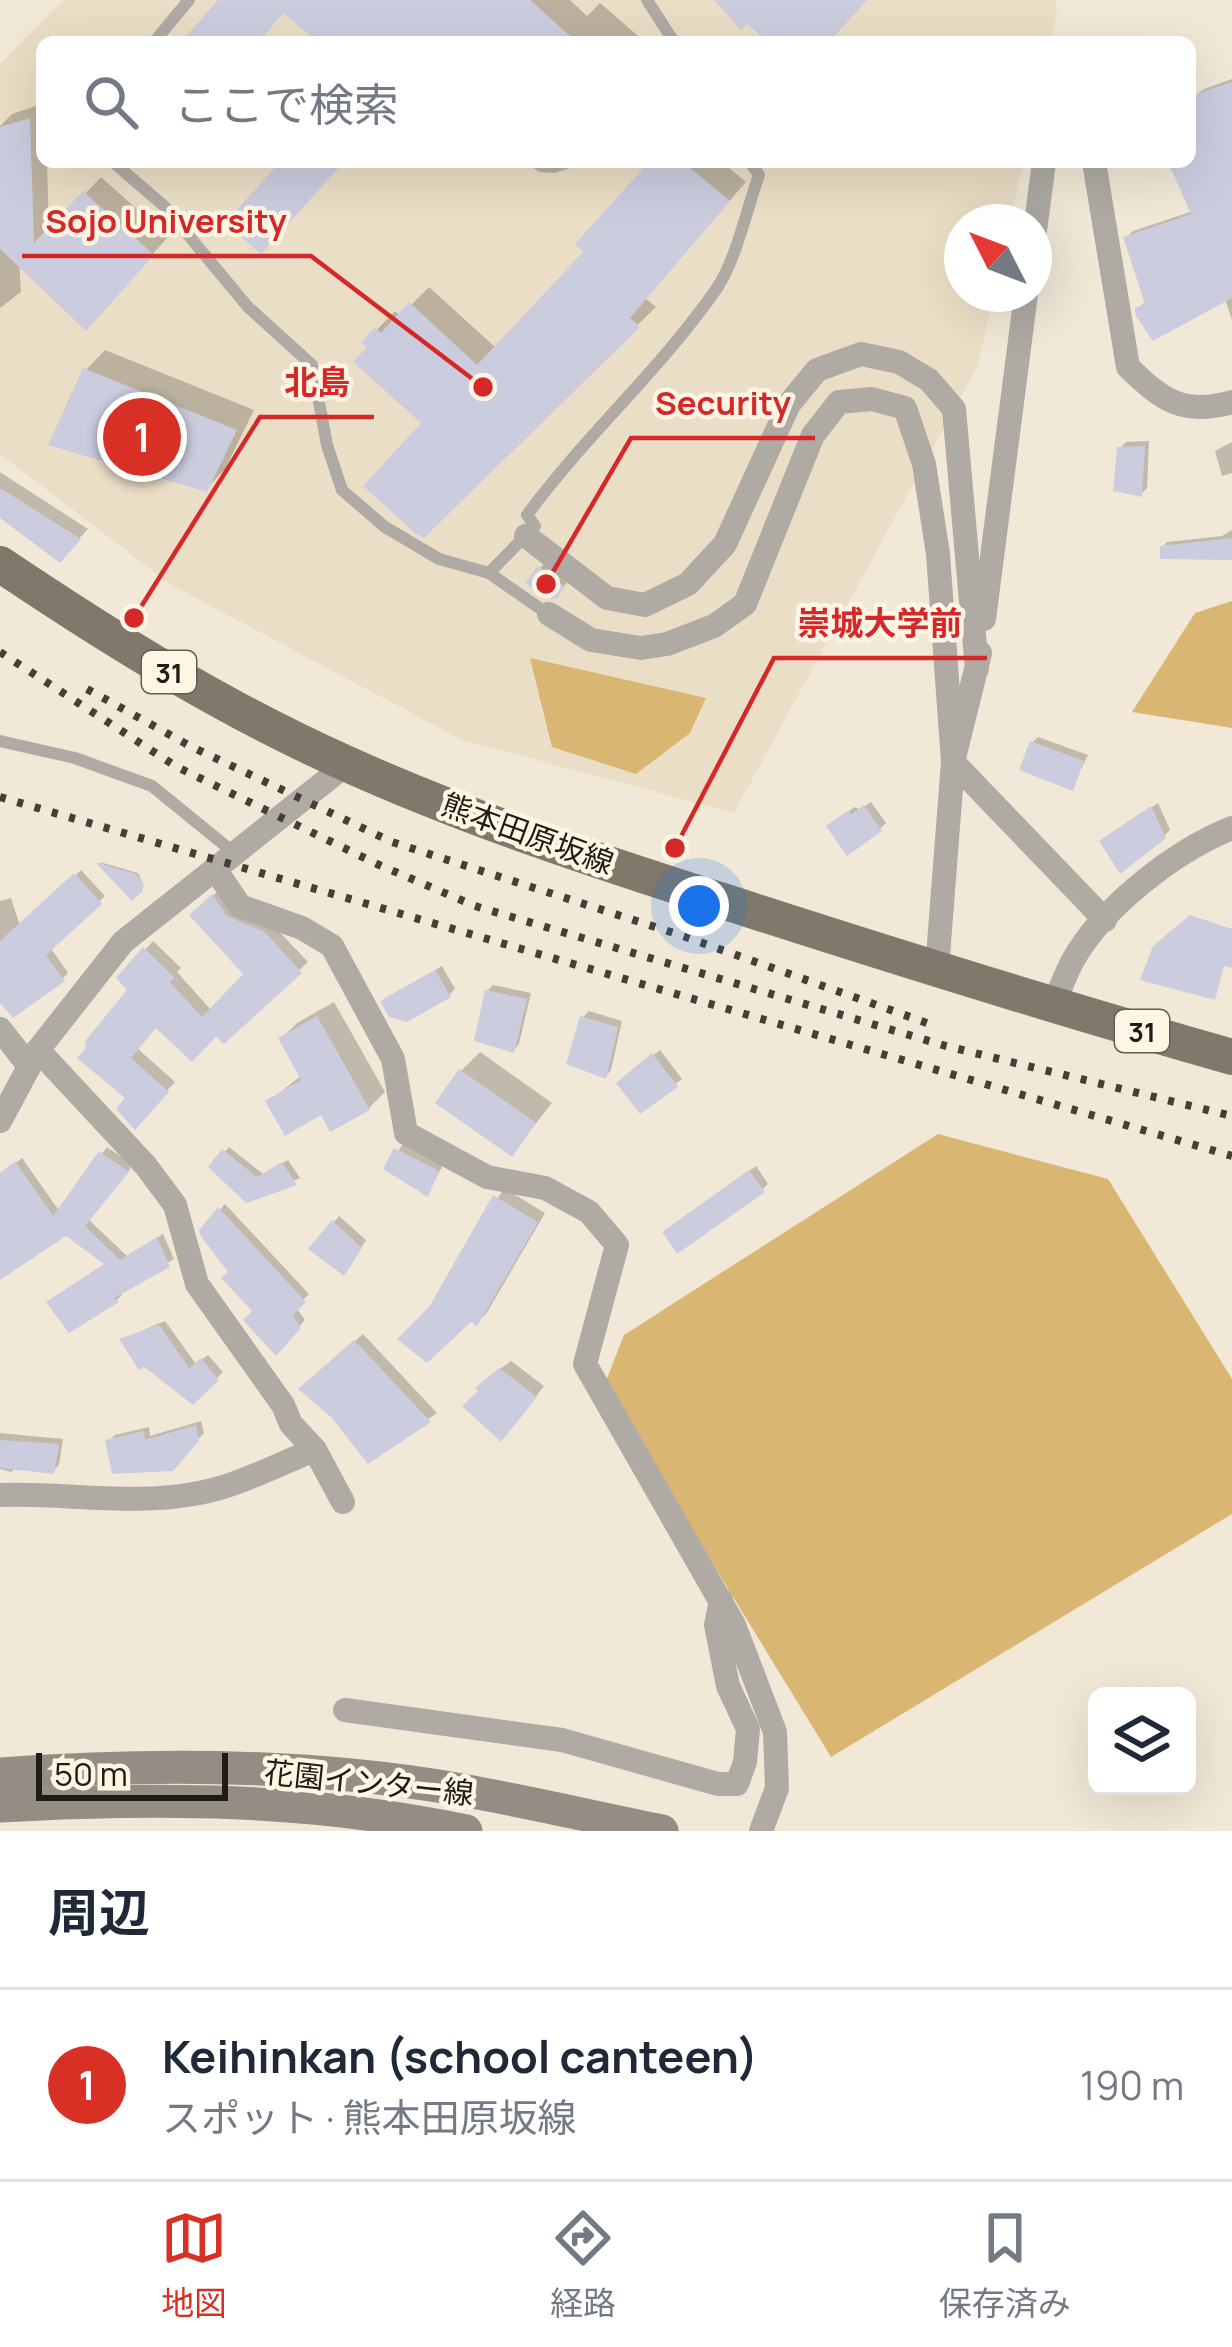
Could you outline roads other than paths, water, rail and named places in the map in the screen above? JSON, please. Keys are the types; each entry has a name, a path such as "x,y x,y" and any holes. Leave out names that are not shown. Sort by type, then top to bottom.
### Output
{"main road":[{"name":"熊本田原坂線","path":"0,564 95,628 205,692 347,764 572,853 1053,1006 1232,1057"},
{"name":"花園インター線","path":"0,1774 121,1766 287,1770 453,1788 662,1831"},
{"name":"花園インター線","path":"0,1806 124,1799 284,1803 466,1831"}],"street":[{"path":"1038,204 1043,168"},
{"path":"1095,168 1128,367 1181,408 1232,403"},
{"path":"953,762 977,669 1025,312"},
{"path":"526,536 607,598 645,604 688,584 725,544 789,404 817,370 861,354 899,362 929,380 954,409 977,669"},
{"path":"549,614 591,640 641,648 667,644 714,626 745,604 813,435 839,402 872,399 905,408 924,464 938,554 953,762 937,969"},
{"path":"953,762 1105,920"},
{"path":"0,1120 33,1058 123,942 347,764"},
{"path":"1053,1006 1073,958 1137,886 1232,828"},
{"path":"224,860 240,906 302,928 332,946 393,1059 406,1133 487,1178 545,1187 589,1212 617,1245 585,1364 734,1624 775,1732 777,1788 760,1831"},
{"path":"0,1029 146,1166 176,1204 197,1284 291,1424 315,1450 343,1502"},
{"path":"0,1495 128,1498 201,1493 315,1450"},
{"path":"345,1710 562,1740 718,1784 737,1784 748,1729 728,1686 716,1625 721,1600"}],"lane":[{"path":"159,36 189,0"},
{"path":"647,0 670,36"},
{"path":"120,168 164,206 248,307 312,365 327,445 342,490 385,527 439,559 490,573 549,614"},
{"path":"490,573 535,526 527,515 720,284 759,176 754,168"},
{"path":"0,741 75,758 152,786 224,860"}],"railway":[{"path":"0,652 177,767 475,906 946,1046 1232,1116"},
{"path":"87,689 190,746 392,842 680,935 927,1023"},
{"path":"0,797 1232,1156"}],"place":[{"name":"Sojo University","path":"483,387"},
{"name":"Keihinkan (school canteen)","path":"142,437"},
{"name":"Security","path":"546,584"},
{"name":"北島","path":"134,618"},
{"name":"崇城大学前","path":"675,848"}]}
